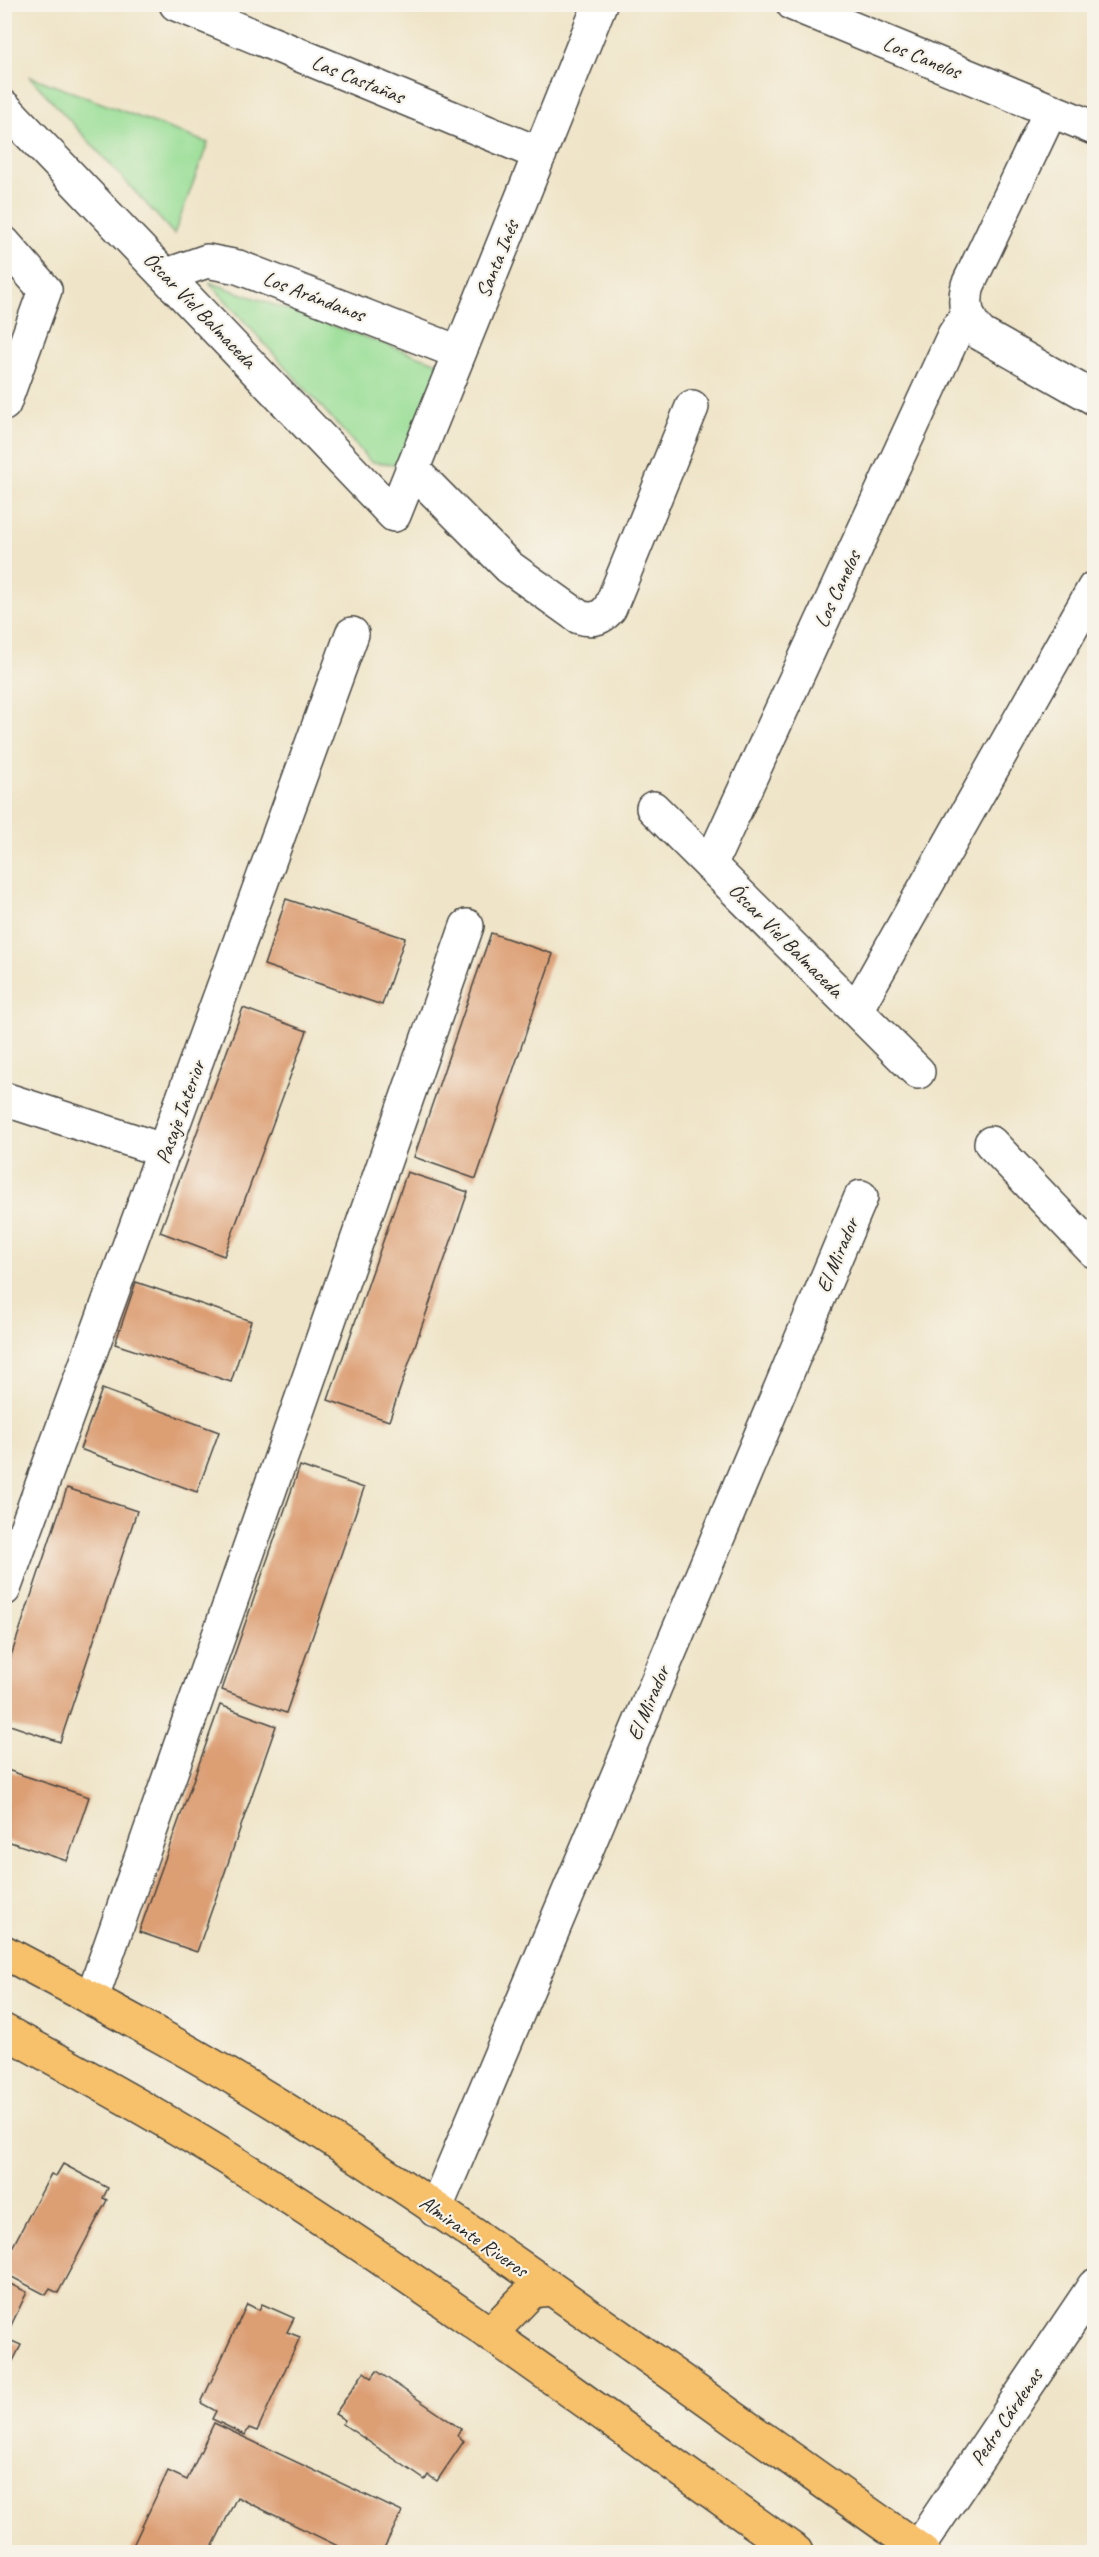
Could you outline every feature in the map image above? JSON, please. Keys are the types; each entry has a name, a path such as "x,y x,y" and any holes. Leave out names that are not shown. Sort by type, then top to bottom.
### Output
{"main road":[{"name":"Almirante Riveros","path":"6,1955 92,1998 269,2100 550,2289 920,2551"},
{"path":"4,2031 97,2082 274,2188 490,2334 796,2553"},
{"path":"490,2334 532,2291 550,2289"}],"street":[{"name":"Las Castañas","path":"176,4 540,154"},
{"name":"Santa Inés","path":"394,514 600,4"},
{"name":"Los Canelos","path":"793,4 1095,128"},
{"name":"Óscar Viel Balmaceda","path":"4,107 394,514"},
{"path":"1051,110 968,285 965,305 967,315 981,334 1095,398"},
{"path":"4,243 45,290 4,404"},
{"name":"Los Arándanos","path":"167,275 207,261 238,267 459,352"},
{"name":"Los Canelos","path":"710,865 950,342 967,315"},
{"path":"412,469 509,567 579,617 588,620 598,619 610,608 692,407"},
{"path":"856,1010 1095,588"},
{"name":"Pasaje Interior","path":"4,1589 352,634"},
{"name":"Óscar Viel Balmaceda","path":"653,808 918,1071"},
{"path":"92,1998 467,926"},
{"path":"4,1099 165,1151"},
{"path":"991,1143 1095,1251"},
{"name":"El Mirador","path":"435,2210 861,1197"},
{"name":"Pedro Cárdenas","path":"920,2551 1095,2286"}],"green space":[{"path":"29,76 208,143 174,234"},
{"path":"209,282 441,364 402,465 371,462"}],"building":[{"path":"286,899 405,938 382,1005 264,965"},
{"path":"491,933 553,954 476,1179 414,1157"},
{"path":"243,1008 307,1031 224,1256 160,1232"},
{"path":"407,1172 468,1192 389,1421 328,1400"},
{"path":"136,1282 251,1321 231,1382 115,1344"},
{"path":"102,1389 219,1432 197,1492 80,1449"},
{"path":"300,1466 364,1488 286,1713 222,1690"},
{"path":"67,1488 137,1511 60,1742 4,1723 4,1677"},
{"path":"220,1705 276,1726 197,1952 139,1932"},
{"path":"4,1769 89,1797 67,1861 4,1840"},
{"path":"63,2164 108,2188 103,2198 107,2200 58,2293 50,2289 46,2295 6,2274 10,2267 4,2263 51,2174 56,2176"},
{"path":"4,2281 27,2292 5,2338 21,2345 4,2379"},
{"path":"247,2304 259,2310 262,2304 294,2318 287,2332 300,2337 257,2431 249,2428 245,2435 212,2419 216,2411 201,2403"},
{"path":"377,2371 461,2429 457,2435 464,2441 437,2481 428,2475 425,2480 343,2424 345,2420 335,2414 364,2372 372,2378"},
{"path":"214,2423 402,2512 382,2552 338,2552 340,2547 237,2497 210,2552 130,2552 168,2471 187,2480"}]}
